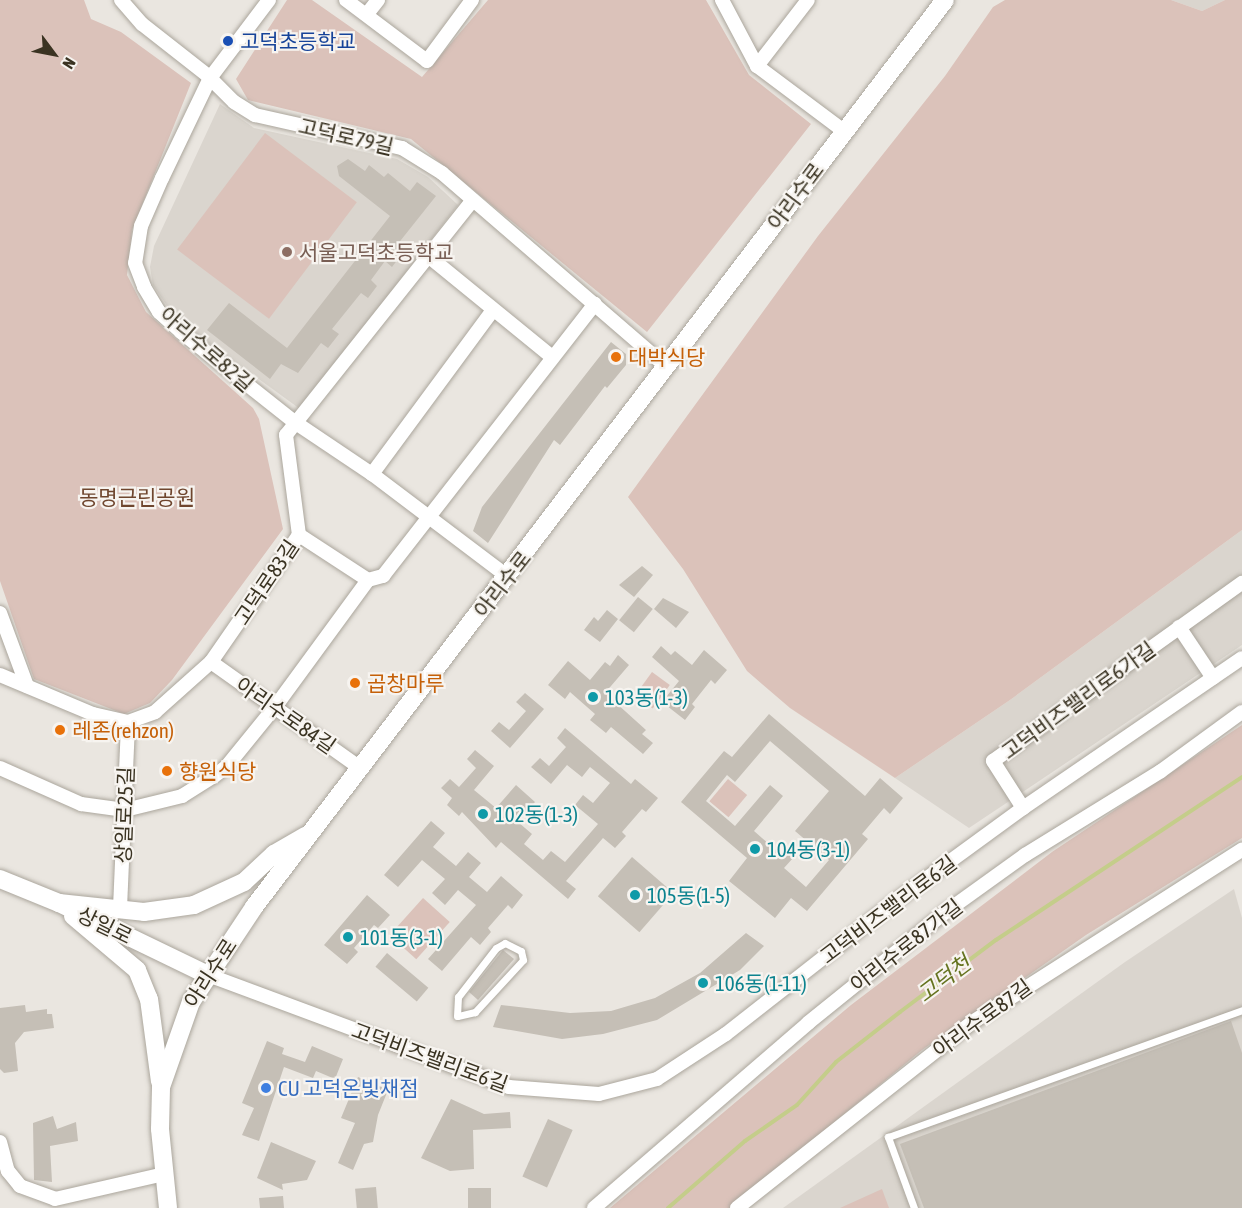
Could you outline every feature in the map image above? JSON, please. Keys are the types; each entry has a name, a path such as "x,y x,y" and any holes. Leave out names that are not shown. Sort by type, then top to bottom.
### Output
{"main road":[{"name":"아리수로","path":"168,1208 164,1174 161,1087 184,1014 208,975 254,907 508,577 945,0"},
{"path":"59,903 164,911 217,897 315,830"},
{"name":"상일로","path":"0,879 59,903 208,975"},
{"path":"59,903 137,970 149,999 161,1087"}],"street":[{"name":"고덕로79길","path":"121,0 142,24 210,78 234,102 255,115 402,148 442,173 667,367"},
{"name":"아리수로82길","path":"269,0 210,78 141,226 135,263 144,287 159,312 296,423 372,474 508,577"},
{"path":"346,0 427,61 472,0"},
{"path":"367,14 378,0"},
{"path":"722,0 758,66 844,131"},
{"path":"758,66 808,0"},
{"name":"고덕로83길","path":"128,722 155,712 211,662 300,535 286,435 473,200"},
{"path":"428,255 552,357"},
{"path":"0,768 81,804 125,810 182,796 213,777 227,766 274,707 368,580 383,576 595,304"},
{"path":"372,474 494,310"},
{"path":"300,535 368,580"},
{"name":"고덕비즈밸리로6가길","path":"1023,808 993,761 1242,583"},
{"path":"0,613 27,686"},
{"path":"1179,627 1213,678"},
{"name":"고덕비즈밸리로6길","path":"208,975 509,1087 598,1094 657,1079 726,1034 897,900 1023,808 1242,658"},
{"name":"아리수로84길","path":"211,662 360,768"},
{"path":"0,675 112,721 128,722"},
{"name":"아리수로87가길","path":"594,1208 799,1031 947,911 1025,855 1161,771 1242,712"},
{"name":"상일로25길","path":"120,908 128,722"},
{"name":"아리수로87길","path":"737,1208 971,1023 1242,850"},
{"path":"0,1142 8,1171 20,1186 55,1199 164,1174"}],"lane":[{"path":"505,943 515,945 524,960 518,969 476,1012 457,1016 458,997 496,948 505,943"},
{"path":"914,1208 888,1137 1242,1010"}],"shaded area":[{"path":"1171,0 1225,0 1202,11"},
{"name":"서울고덕초등학교","path":"220,104 254,128 397,159 428,177 458,205 300,409 176,319 153,285 150,267 154,246"},
{"path":"1242,530 1242,645 969,828 895,778 1010,700"},
{"path":"1234,889 1242,918 1242,1208 783,1208 1125,962"}],"green space":[{"name":"동명근린공원","path":"0,0 84,0 91,19 121,32 191,83 132,230 127,275 146,312 253,408 259,419 283,529 172,680 150,703 124,714 34,679 0,581"},
{"path":"287,0 312,0 422,77 488,0 706,0 749,75 811,124 647,332 411,139 248,100 236,79"},
{"path":"1005,0 1171,0 1202,11 1225,0 1242,0 1242,530 1010,700 895,778 790,708 747,671 683,569 628,497 818,236 945,76 993,7"},
{"path":"265,133 357,202 269,319 177,250"},
{"path":"652,672 670,685 653,708 635,695"},
{"path":"1242,725 1242,838 1086,935 922,1050 730,1208 610,1208 851,1005 1052,852"},
{"path":"728,779 747,795 729,817 709,801"},
{"path":"423,898 450,922 416,959 390,935"},
{"path":"882,1189 889,1208 840,1208"}],"building":[{"path":"348,159 365,171 369,165 384,177 388,173 410,191 417,182 436,196 397,245 404,251 392,267 385,261 371,280 377,286 368,298 361,293 332,329 339,334 328,348 321,343 298,373 281,364 270,379 207,330 229,303 287,348 390,216 339,176 337,166"},
{"path":"611,342 626,354 626,365 607,388 605,386 560,445 554,440 488,543 473,531 482,507"},
{"path":"642,566 653,575 634,597 619,585"},
{"path":"638,597 653,609 634,632 619,620"},
{"path":"663,598 689,612 676,628 654,609"},
{"path":"607,610 618,619 600,642 584,630 594,617 598,621"},
{"path":"661,646 671,655 675,651 692,665 704,650 727,670 715,684 711,680 692,704 695,707 685,720 662,702 679,681 652,657"},
{"path":"618,655 629,665 605,693 646,730 642,734 653,743 643,754 611,727 606,733 590,720 595,714 570,692 565,699 548,685 568,661 590,680 605,662 610,666"},
{"path":"525,693 544,709 510,748 491,731 499,722 509,730 518,720 526,711 516,702"},
{"path":"769,714 865,796 880,778 903,798 890,814 884,808 862,834 868,839 807,911 791,898 775,918 729,881 747,858 681,802 724,751 732,757","holes":["770,741 829,791 795,831 829,860 806,887 784,868 793,858 780,847 777,851 754,831 783,796 770,785 735,826 706,801 727,775 735,782"]},
{"path":"565,728 631,784 635,779 658,798 646,812 642,809 622,832 626,836 615,848 603,838 566,881 576,889 568,899 501,842 496,848 462,812 459,816 447,805 452,798 441,788 450,779 459,787 468,777 476,768 467,759 475,750 494,766 474,790 496,808 516,785 535,802 518,822 532,834 524,844 543,860 551,851 565,862 598,824 575,805 583,795 593,803 610,783 590,767 582,777 567,765 551,784 531,767 540,758 549,766 566,747 557,738"},
{"path":"431,821 445,833 433,847 456,866 468,852 481,863 469,877 487,892 501,876 523,895 512,909 508,905 488,928 491,932 480,945 471,937 442,971 428,959 476,905 458,890 445,905 432,893 445,879 422,860 398,887 384,875"},
{"name":"105동(1-5)","path":"632,857 674,893 639,932 598,896"},
{"name":"101동(3-1)","path":"367,895 390,915 378,928 374,925 354,948 358,952 347,964 324,945"},
{"name":"106동(1-11)","path":"746,933 764,946 740,970 657,1020 603,1034 562,1039 493,1027 501,1005 570,1013 611,1011 655,998 700,973"},
{"path":"503,950 514,959 478,1000 469,992"},
{"path":"387,953 428,988 417,1001 375,967"},
{"path":"25,1005 26,1012 47,1009 47,1014 52,1014 54,1028 24,1032 15,1043 18,1071 4,1073 0,1069 0,1008"},
{"path":"1231,1021 1242,1053 1242,1208 924,1208 900,1144"},
{"path":"267,1041 284,1048 282,1054 305,1062 312,1046 343,1059 335,1079 316,1071 313,1078 284,1067 259,1141 242,1135 254,1108 242,1103"},
{"path":"358,1077 388,1090 378,1115 373,1142 364,1144 353,1170 338,1163 355,1123 341,1118"},
{"path":"451,1099 484,1114 510,1112 511,1128 473,1130 474,1169 450,1171 421,1158"},
{"path":"53,1116 57,1129 76,1122 78,1141 50,1146 52,1182 34,1180 33,1123"},
{"path":"548,1119 573,1130 547,1188 522,1177"},
{"path":"271,1142 316,1161 307,1180 282,1184 283,1190 257,1178"},
{"path":"376,1187 378,1208 357,1208 355,1189"},
{"path":"468,1188 491,1188 491,1208 468,1208"},
{"path":"283,1196 284,1208 260,1208 259,1198"}],"waterway":[{"name":"고덕천","path":"668,1208 745,1141 797,1105 836,1062 900,1012 996,940 1242,777"}],"place":[{"name":"고덕초등학교","path":"228,41"},
{"name":"서울고덕초등학교","path":"287,252"},
{"name":"대박식당","path":"616,357"},
{"name":"곱창마루","path":"355,683"},
{"name":"103동(1-3)","path":"593,697"},
{"name":"레존(rehzon)","path":"60,730"},
{"name":"향원식당","path":"167,771"},
{"name":"102동(1-3)","path":"483,814"},
{"name":"104동(3-1)","path":"755,849"},
{"name":"105동(1-5)","path":"635,895"},
{"name":"101동(3-1)","path":"348,937"},
{"name":"106동(1-11)","path":"703,983"},
{"name":"CU 고덕온빛채점","path":"266,1088"}]}
